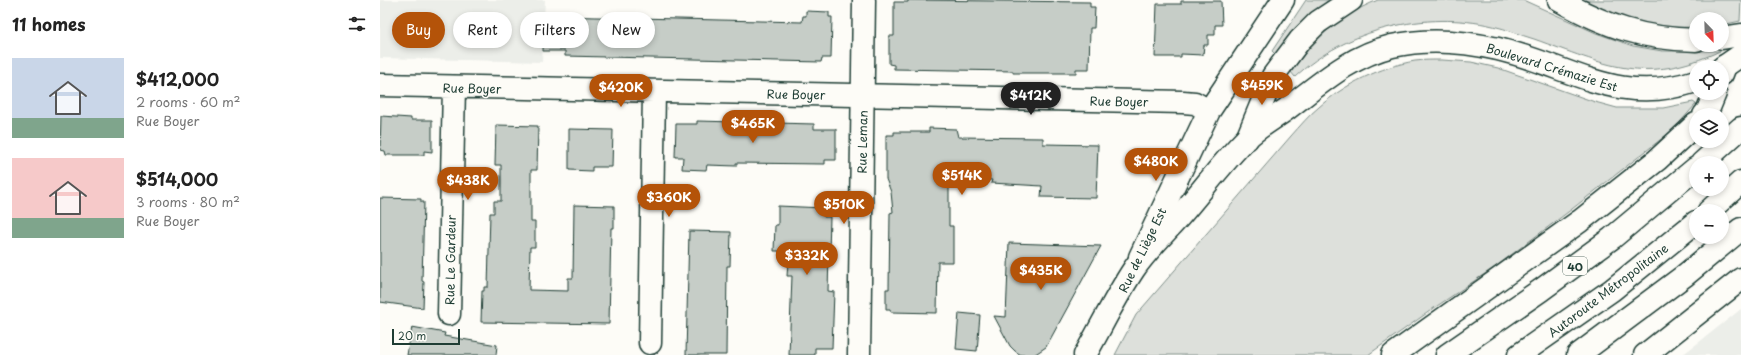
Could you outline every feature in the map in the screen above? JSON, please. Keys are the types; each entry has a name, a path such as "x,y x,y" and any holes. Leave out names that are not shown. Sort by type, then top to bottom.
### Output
{"main road":[{"name":"Rue Leman","path":"859,355 864,0"},
{"name":"Rue de Liège Est","path":"1085,355 1135,268 1209,111 1283,0"},
{"path":"1247,138 1273,76 1300,40 1314,27 1351,0"},
{"path":"1559,0 1589,16 1623,30 1656,37 1689,39"},
{"path":"1729,37 1741,35"},
{"name":"Boulevard Crémazie Est","path":"1135,268 1247,138 1319,83 1345,66 1375,52 1408,43 1442,41 1478,45 1529,58 1590,80 1620,88 1637,90 1655,89 1689,83"},
{"name":"Rue Boyer","path":"380,85 654,92 863,94 1183,102 1195,103 1209,111"},
{"name":"Rue Le Gardeur","path":"449,314 454,87"},
{"path":"650,343 654,92"},
{"path":"1710,156 1741,128"},
{"path":"1393,355 1534,256 1609,199 1657,160 1689,130"},
{"name":"40","path":"1447,355 1541,290 1612,238 1689,174"},
{"path":"1717,204 1741,182"},
{"name":"Autoroute Métropolitaine","path":"1520,355 1612,290 1689,228"},
{"path":"1580,353 1684,276 1741,229"},
{"path":"1645,355 1741,279"}],"shaded area":[{"path":"380,0 545,0 544,12 520,12 520,48 543,48 542,62 380,58"},
{"path":"1306,0 1329,0 1293,30 1275,54 1272,51"},
{"path":"1378,0 1523,0 1596,33 1633,46 1662,51 1718,52 1698,60 1689,60 1689,63 1669,68 1626,68 1583,57 1498,27 1441,20 1414,22 1362,36 1315,60 1295,77 1291,72 1319,38 1351,13"},
{"path":"1585,0 1741,0 1740,21 1729,23 1729,12 1689,12 1689,27 1667,26 1639,21 1611,13"},
{"path":"1425,60 1471,62 1498,68 1595,102 1617,108 1663,108 1693,102 1696,104 1692,108 1689,108 1689,112 1674,129 1572,209 1495,267 1368,355 1115,355 1136,315 1315,110 1340,91 1376,72 1389,67"},
{"path":"1741,309 1741,355 1682,355 1698,343"}],"building":[{"path":"908,0 1090,2 1090,7 1095,7 1094,28 1090,28 1089,69 1076,69 1076,73 1013,73 1013,71 894,69 894,65 889,64 889,36 894,36 894,2 908,2"},
{"path":"1181,1 1221,1 1222,25 1215,25 1215,35 1208,35 1208,45 1204,45 1203,55 1181,54 1181,57 1155,57 1157,4 1181,4"},
{"path":"806,11 829,12 829,17 832,17 831,58 822,58 821,62 565,56 565,51 543,51 543,48 589,48 589,17 597,17 597,48 655,48 655,18 802,22 803,16 806,16"},
{"path":"381,116 411,118 411,120 432,120 432,152 424,151 424,155 386,155 385,151 380,150"},
{"path":"697,121 814,124 814,129 836,129 836,160 825,160 825,164 736,163 736,166 707,165 706,170 682,169 683,157 675,157 676,124 697,124"},
{"path":"496,125 538,126 537,170 531,170 531,222 535,222 535,247 530,247 529,290 568,291 568,278 573,278 574,205 614,206 614,228 611,228 609,324 481,322 482,291 484,291 484,287 488,287 490,213 494,213 494,201 501,201 501,165 495,165"},
{"path":"929,128 956,129 958,137 1043,138 1043,144 1098,145 1096,198 1041,197 1042,186 991,183 992,180 956,178 956,180 949,180 949,226 953,226 953,262 938,262 937,313 891,312 890,309 886,309 886,289 889,289 890,213 893,212 891,192 886,179 886,135 894,135 894,132 929,132"},
{"path":"569,129 613,130 612,167 592,167 592,171 569,170"},
{"path":"380,198 421,199 421,202 424,202 422,281 424,282 423,308 380,302"},
{"path":"778,206 824,208 824,217 830,217 828,291 834,292 832,348 815,348 815,355 789,355 792,276 787,276 788,262 782,262 782,254 780,254 779,251 774,251 775,225 778,225"},
{"path":"689,231 731,232 730,266 727,266 726,355 686,355"},
{"path":"1009,243 1101,246 1046,347 1034,355 1021,355 1015,351 1010,346 994,316 1006,317"},
{"path":"959,313 980,315 977,351 956,349"},
{"path":"412,327 445,333 444,336 497,345 496,355 407,355"}]}
